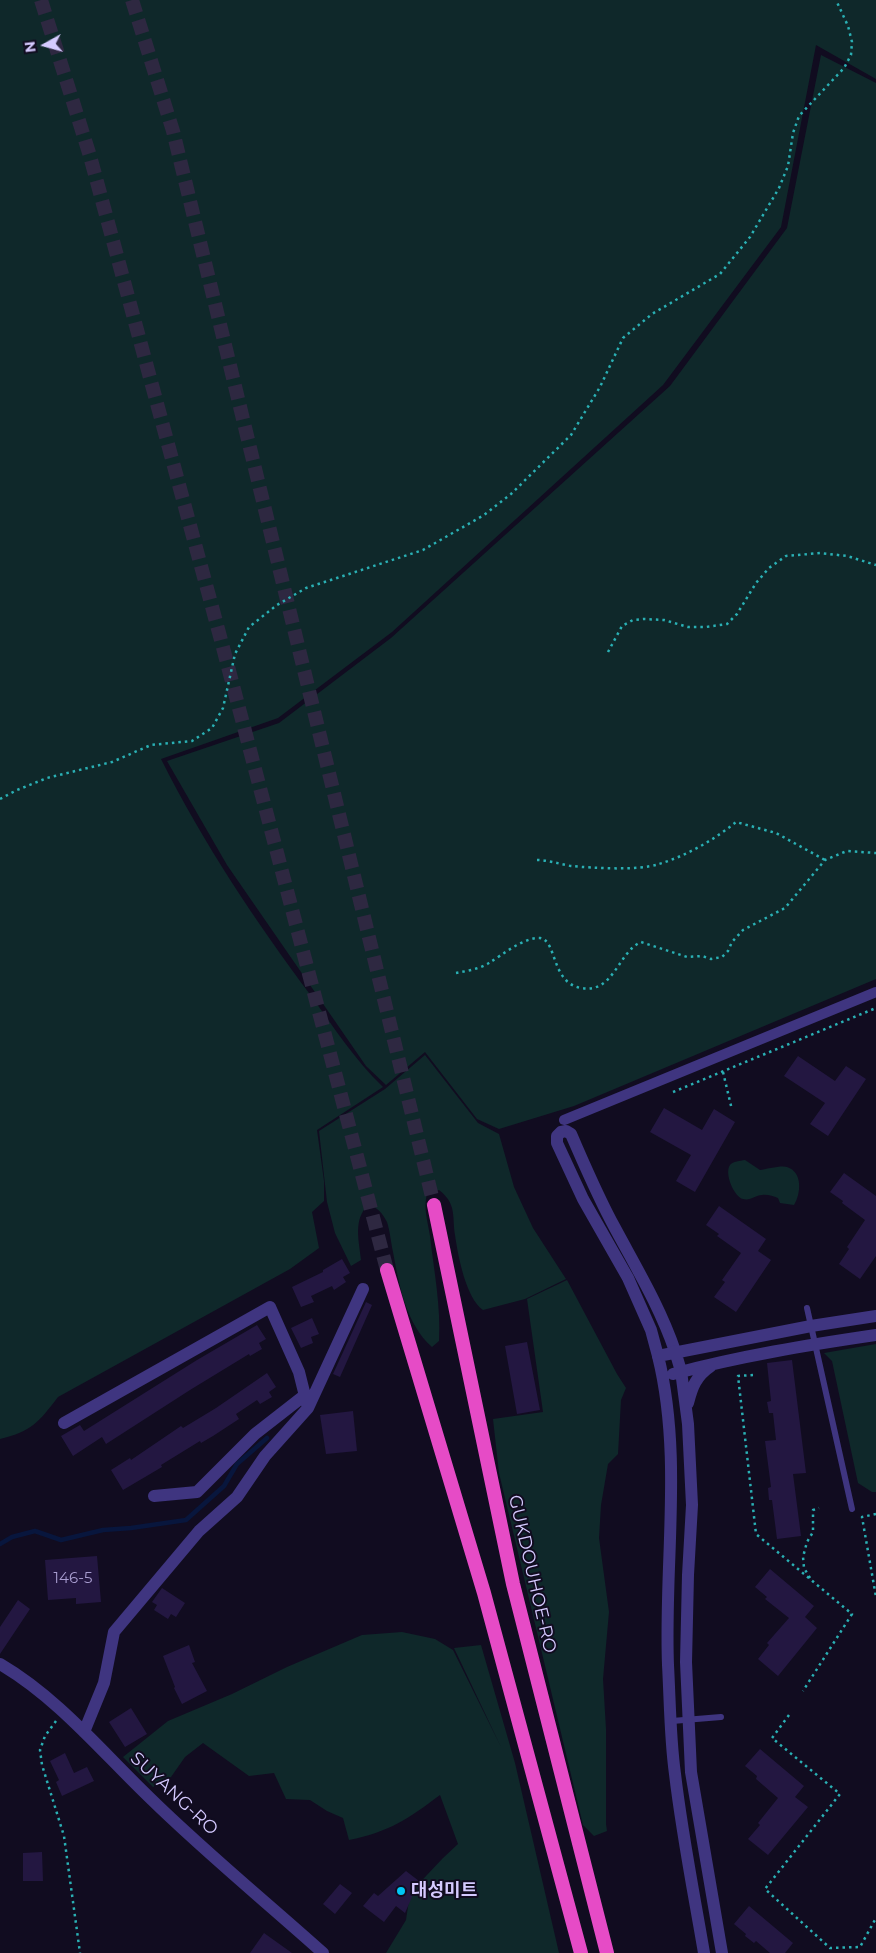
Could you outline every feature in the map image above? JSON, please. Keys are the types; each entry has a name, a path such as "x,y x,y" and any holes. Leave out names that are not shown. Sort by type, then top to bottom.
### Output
{"highway":[{"name":"GUKDOUHOE-RO","path":"434,1205 513,1584 607,1951"},
{"path":"387,1270 484,1593 581,1953"}],"street":[{"path":"564,1120 876,992"},
{"path":"704,1953 675,1773 668,1663 672,1505 669,1426 663,1376 651,1330 628,1278 583,1200 557,1144 556,1136 566,1131 571,1134 596,1191 666,1325 681,1372 687,1410 692,1505 686,1662 691,1772 722,1953"},
{"path":"84,1732 104,1683 114,1632 199,1531 237,1498 266,1456 308,1408 363,1289"},
{"path":"64,1422 270,1307 299,1372 308,1408"},
{"path":"658,1356 675,1351 811,1326 876,1316"},
{"path":"663,1376 716,1363 815,1344 876,1335"},
{"path":"687,1410 692,1386 699,1376 716,1363"},
{"path":"154,1496 197,1492 255,1434 305,1395"},
{"name":"SUYANG-RO","path":"0,1664 36,1688 64,1713 150,1798 323,1953"}],"lane":[{"path":"807,1308 852,1509"},
{"path":"672,1721 721,1717"}],"path":[{"path":"0,799 47,778 112,762 151,745 192,741 212,728 223,708 235,654 249,627 276,605 306,588 423,550 484,515 511,494 571,434 600,387 623,338 652,314 720,274 750,237 779,188 788,166 793,133 799,116 844,68 850,55 852,42 848,26 836,0"},
{"path":"608,652 622,626 633,620 644,618 664,620 688,627 727,624 737,614 756,583 769,568 786,556 820,553 847,556 876,565"},
{"path":"536,860 570,866 614,868 658,865 697,848 736,822 776,833 825,860"},
{"path":"456,973 487,964 519,944 535,938 542,938 548,943 564,980 572,986 586,989 600,985 620,966 634,945 640,942 687,957 702,956 711,959 722,957 743,930 785,908 825,860 847,851 876,853"},
{"path":"673,1092 876,1008"},
{"path":"723,1072 732,1110"},
{"path":"753,1375 738,1376 756,1534 852,1614 803,1691"},
{"path":"812,1581 804,1568 804,1557 807,1542 813,1532 813,1510 820,1508"},
{"path":"876,1514 862,1517 876,1597"},
{"path":"64,1713 52,1725 45,1736 40,1750 42,1765 64,1836 80,1953"},
{"path":"789,1715 772,1738 840,1794 765,1889 830,1948 860,1947 876,1918"}],"green space":[{"path":"0,0 876,0 876,79 816,45 781,227 663,385 392,632 278,718 161,759 194,821 251,911 345,1044 383,1087 317,1130 324,1181 324,1201 312,1212 319,1248 290,1269 58,1397 34,1425 20,1433 0,1439"},
{"path":"821,55 876,83 876,979 574,1106 499,1129 477,1119 425,1052 386,1085 366,1066 227,865 167,761 279,723 391,638 670,386 787,228"},
{"path":"425,1055 478,1123 499,1134 514,1187 533,1228 566,1279 525,1299 483,1310 467,1287 456,1244 449,1200 439,1190 427,1194 426,1210 439,1315 439,1341 432,1347 416,1327 405,1303 387,1222 379,1211 368,1205 360,1217 358,1231 361,1260 351,1266 335,1233 327,1202 319,1131 385,1089"},
{"path":"745,1160 760,1170 782,1166 792,1170 798,1178 799,1184 798,1195 794,1205 780,1203 778,1198 768,1195 743,1199 736,1194 729,1179 728,1169 733,1163"},
{"path":"567,1280 626,1388 621,1400 618,1454 608,1464 601,1505 599,1538 609,1612 603,1679 606,1729 607,1831 594,1836 583,1825 499,1473 493,1419 543,1412 527,1299"},
{"path":"876,1344 876,1492 872,1492 858,1483 832,1361 824,1353"},
{"path":"402,1632 435,1639 453,1650 501,1747 454,1648 481,1645 515,1763 559,1953 386,1953 406,1920 410,1893 458,1844 440,1795 418,1811 387,1829 349,1840 343,1818 327,1811 310,1800 286,1799 274,1773 249,1776 203,1743 185,1757 171,1777 153,1787 123,1757 168,1721 232,1694 287,1667 362,1635"}],"building":[{"path":"798,1056 835,1081 846,1066 866,1079 828,1136 810,1124 825,1103 784,1076"},
{"path":"664,1108 702,1130 714,1109 735,1122 695,1192 676,1181 691,1155 650,1132"},
{"path":"844,1173 876,1196 876,1256 860,1279 839,1264 849,1249 847,1247 865,1220 830,1192"},
{"path":"719,1206 766,1239 758,1251 771,1260 736,1312 714,1297 725,1282 722,1280 741,1253 717,1236 719,1234 706,1225"},
{"path":"342,1259 350,1273 343,1277 346,1282 334,1290 332,1286 311,1296 314,1302 301,1307 292,1287 323,1272 323,1270"},
{"path":"366,1302 372,1305 340,1377 333,1374"},
{"path":"312,1318 319,1334 311,1337 313,1343 301,1348 291,1328"},
{"path":"257,1325 266,1339 259,1343 262,1349 250,1356 249,1354 106,1444 102,1437 73,1456 61,1436 80,1425 84,1431 197,1360"},
{"path":"527,1342 540,1410 517,1414 505,1346"},
{"path":"792,1360 806,1473 793,1474 801,1536 777,1539 772,1500 769,1500 768,1488 771,1487 765,1441 776,1440 773,1413 769,1413 767,1402 771,1401 767,1363"},
{"path":"267,1373 276,1387 269,1392 272,1397 260,1404 257,1400 236,1414 239,1419 201,1443 200,1441 161,1465 162,1467 123,1490 111,1470 130,1458 131,1460 181,1426 183,1428 216,1408"},
{"path":"353,1411 357,1451 326,1454 320,1415"},
{"path":"97,1556 101,1602 76,1604 76,1598 48,1600 45,1560"},
{"path":"770,1569 814,1606 805,1617 817,1628 778,1676 758,1659 769,1645 767,1643 789,1618 765,1599 767,1597 755,1587"},
{"path":"162,1588 185,1603 176,1617 171,1614 168,1619 154,1610 157,1605 152,1602"},
{"path":"18,1600 30,1609 0,1654 0,1627"},
{"path":"189,1645 195,1662 192,1663 207,1691 182,1704 174,1688 163,1656"},
{"path":"131,1708 147,1734 125,1747 109,1722"},
{"path":"760,1749 804,1786 795,1797 808,1807 768,1855 748,1839 778,1798 756,1779 757,1776 745,1766"},
{"path":"65,1753 74,1773 87,1767 94,1781 62,1796 56,1782 59,1780 50,1761"},
{"path":"42,1852 43,1881 23,1881 23,1853"},
{"path":"406,1871 419,1881 405,1913 396,1906 384,1922 363,1906 374,1893 378,1896"},
{"path":"340,1884 352,1893 335,1914 323,1904"},
{"path":"749,1906 793,1943 785,1953 770,1953 756,1941 754,1943 745,1936 746,1934 734,1924"},
{"path":"264,1933 292,1953 250,1953"}],"waterway":[{"path":"0,1544 12,1537 35,1531 61,1540 103,1530 186,1520 224,1486 237,1464 267,1438"}],"tunnel":[{"path":"41,0 90,156 221,640 387,1270"},
{"path":"132,0 173,131 434,1205"}],"place":[{"name":"대성미트","path":"401,1891"}]}
